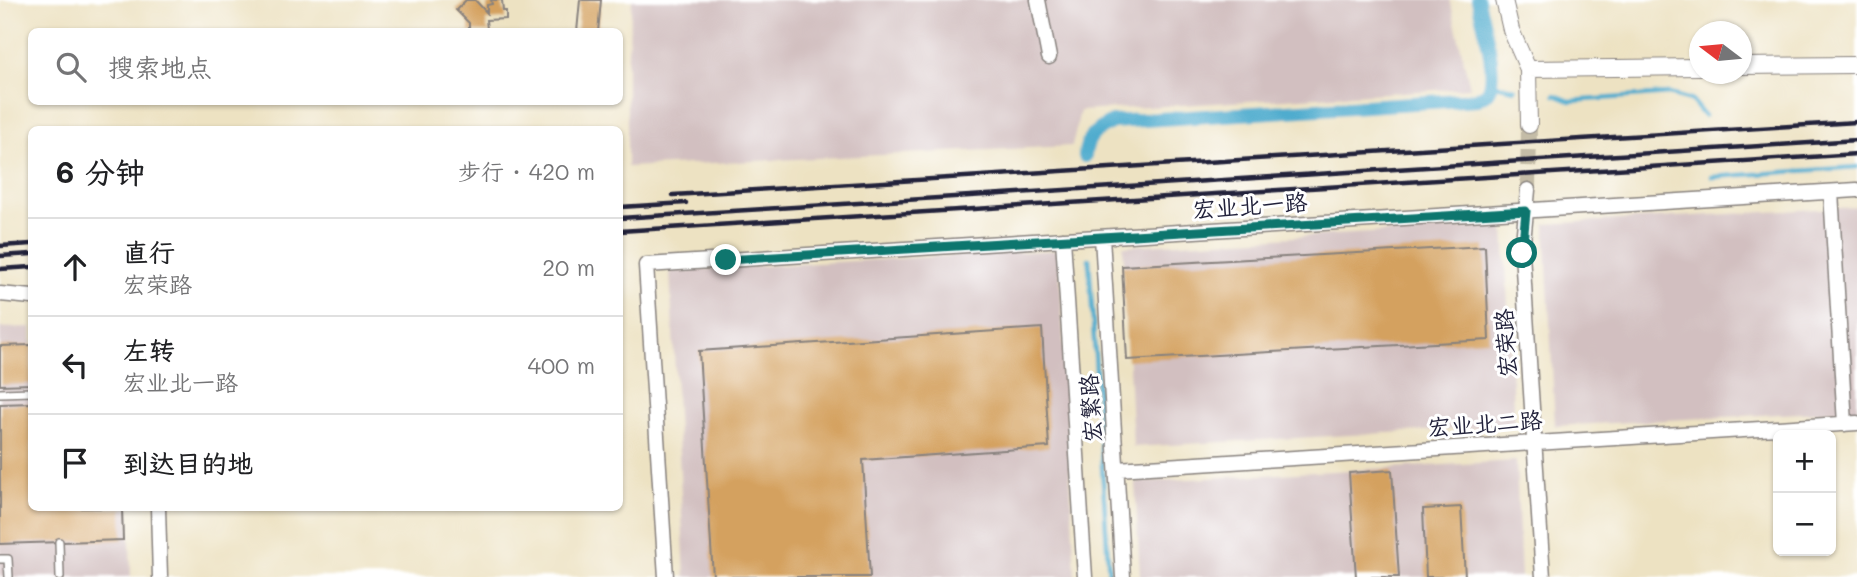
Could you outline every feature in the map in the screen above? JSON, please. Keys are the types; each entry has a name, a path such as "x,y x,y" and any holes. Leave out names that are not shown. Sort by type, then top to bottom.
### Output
{"street":[{"path":"1038,0 1049,58"},
{"path":"1504,0 1511,30 1528,69 1529,125"},
{"path":"1752,66 1857,65"},
{"path":"1528,69 1689,67"},
{"name":"宏荣路","path":"1528,190 1522,253 1543,577"},
{"name":"宏业北一路","path":"666,577 646,265 1857,190"},
{"path":"1831,192 1851,424"},
{"name":"宏繁路","path":"1102,237 1123,577"},
{"path":"1063,239 1085,577"},
{"path":"0,294 28,297"},
{"name":"宏业北二路","path":"1117,469 1851,424"},
{"path":"158,511 160,577"}],"lane":[{"path":"0,393 28,393"},
{"path":"60,542 60,577"},
{"path":"0,559 8,559 9,577"}],"shaded area":[{"path":"632,0 1450,0 1470,88 1080,111 1072,146 627,167 627,65"},
{"path":"1857,207 1857,410 1555,426 1545,224"},
{"path":"1504,226 1514,426 1133,447 1123,246"},
{"path":"1059,250 1075,577 685,577 670,271"},
{"path":"28,327 28,511 129,511 131,577 0,577 0,328"},
{"path":"1516,461 1521,577 1140,577 1135,482"}],"building":[{"path":"466,0 475,0 487,13 487,5 492,4 491,0 502,0 506,19 486,20 487,28 469,28 469,23 456,10"},
{"path":"580,0 601,0 598,28 577,28"},
{"path":"1485,246 1489,340 1127,360 1122,266"},
{"path":"1042,328 1049,447 863,460 870,577 713,577 699,351"},
{"path":"28,345 28,384 0,385 0,346"},
{"path":"28,403 28,511 122,511 123,540 0,544 0,404"},
{"path":"1392,470 1399,577 1356,577 1349,473"},
{"path":"1461,507 1465,577 1426,577 1423,509"}],"waterway":[{"path":"1085,156 1092,135 1112,122 1477,99 1487,93 1492,74 1478,0"},
{"path":"1491,84 1515,89"},
{"path":"1555,95 1570,101 1669,94 1691,100 1704,116"},
{"path":"1712,177 1857,167"},
{"path":"1089,259 1109,577"}],"tunnel":[{"path":"1528,190 1529,125"}],"railway":[{"path":"673,195 1857,122"},
{"path":"623,218 1857,140"},
{"path":"623,231 1857,154"},
{"path":"623,207 686,203"},
{"path":"0,246 28,244"},
{"path":"0,256 28,254"},
{"path":"0,269 28,267"}],"route":[{"path":"726,260 1526,211 1522,253"}]}
